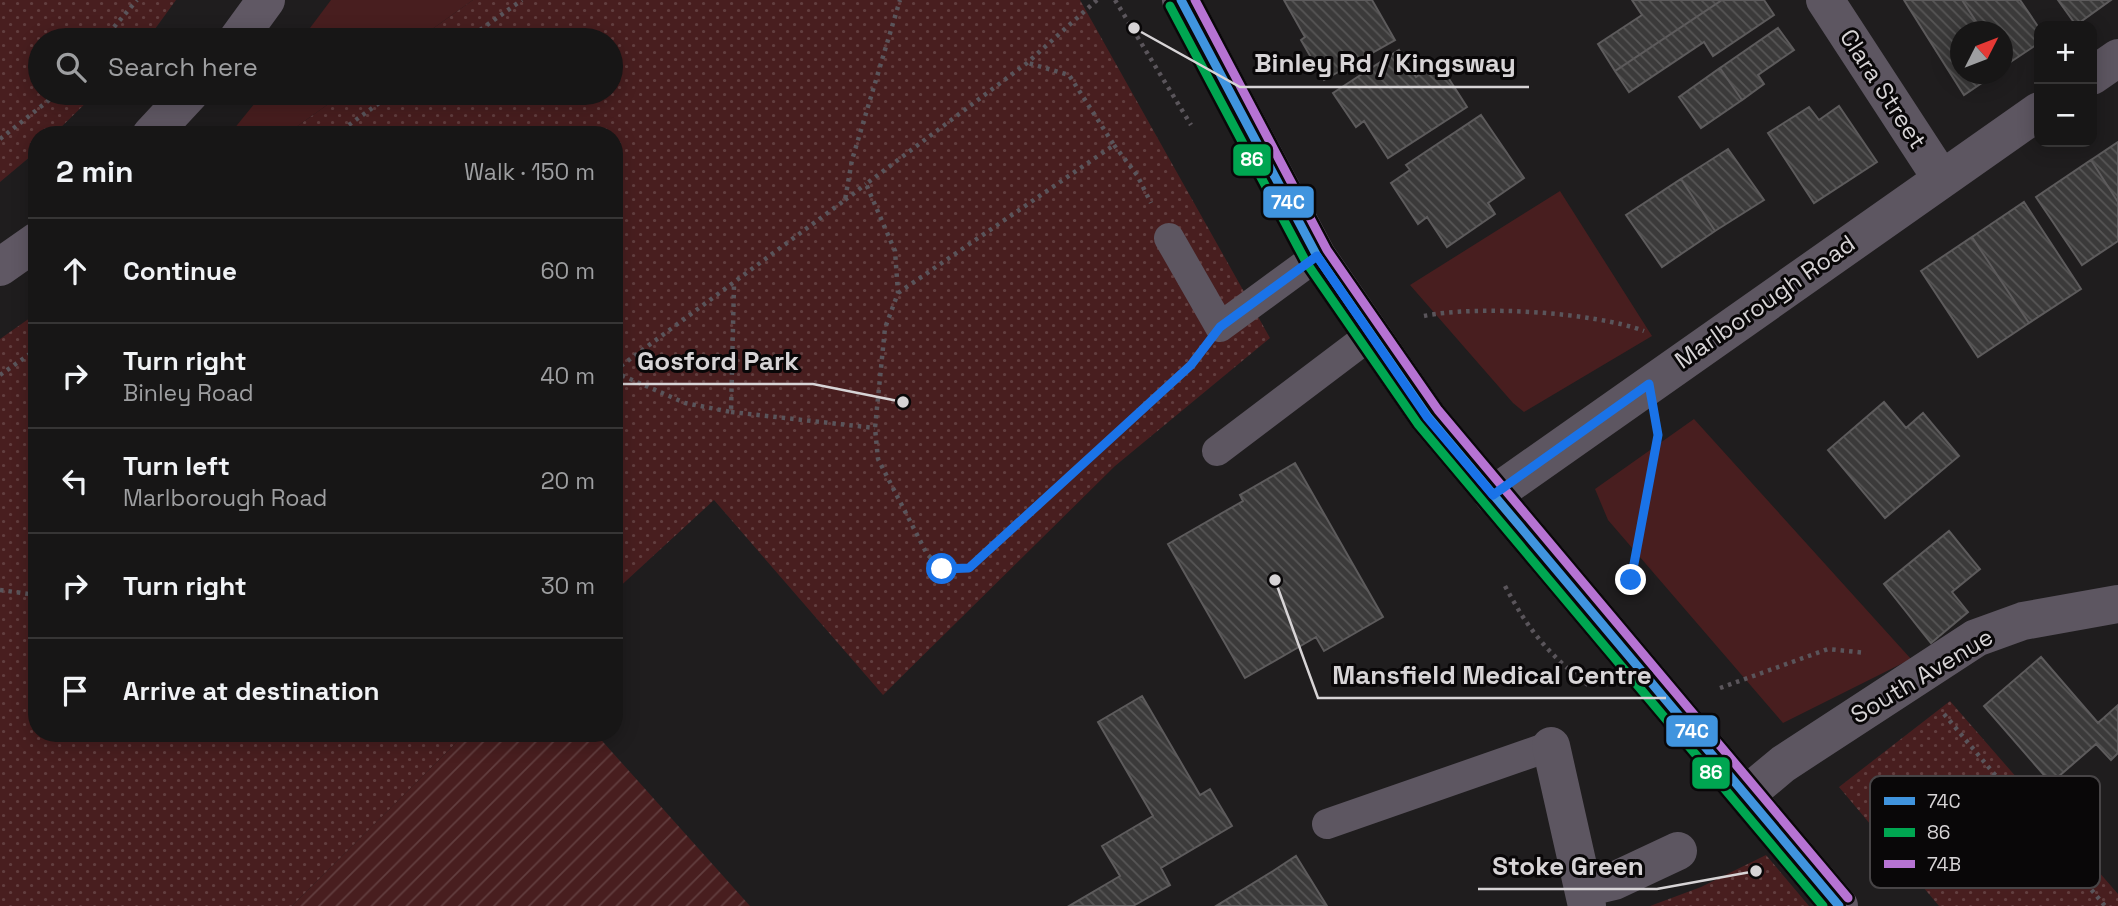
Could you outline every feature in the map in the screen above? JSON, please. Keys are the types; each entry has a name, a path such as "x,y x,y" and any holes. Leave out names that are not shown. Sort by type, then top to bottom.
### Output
{"main road":[{"path":"246,28 266,0"},
{"path":"1181,0 1317,256 1369,336 1427,417 1839,906"},
{"path":"159,126 179,105"},
{"path":"0,267 28,247"}],"street":[{"name":"Clara Street","path":"1825,0 1941,178"},
{"path":"2097,73 2118,58"},
{"name":"Marlborough Road","path":"1493,495 2034,114"},
{"name":"South Avenue","path":"1747,794 1783,764 1976,638 2022,621 2118,604"},
{"path":"1551,746 1586,897 1678,851"}],"lane":[{"path":"1169,238 1220,327 1317,256"},
{"path":"1217,451 1369,336"},
{"path":"1327,824 1551,746"}],"path":[{"path":"113,28 137,0"},
{"path":"483,28 522,0"},
{"path":"845,200 852,160 900,0"},
{"path":"623,365 1027,63 1097,0"},
{"path":"1027,63 1069,75 1114,145 1137,175 1169,238"},
{"path":"0,139 43,105"},
{"path":"347,126 376,105"},
{"path":"898,293 1114,145"},
{"path":"866,184 895,251 898,293 885,328 875,428 878,459 927,554 942,569 969,568 1191,365 1220,327"},
{"path":"731,412 734,284"},
{"path":"1424,316 1454,310 1558,315 1637,329 1696,351"},
{"path":"0,375 28,355"},
{"path":"623,376 685,403 731,412 875,428"},
{"path":"1631,580 1658,435 1649,384"},
{"path":"0,590 28,594"},
{"path":"1720,688 1828,649 1928,670 2008,776"},
{"path":"2092,888 2105,906"}],"shaded area":[{"path":"0,0 176,0 156,28 28,28 28,105 84,105 62,126 28,126 28,159 0,182"},
{"path":"331,0 473,0 434,28 310,28"},
{"path":"473,0 1080,0 1270,338 1115,466 883,695 714,500 623,584 623,126 298,126 327,105 623,105 623,28 434,28"},
{"path":"253,105 327,105 298,126 236,126"},
{"path":"1560,191 1652,336 1524,412 1513,403 1410,285"},
{"path":"28,319 28,742 457,742 292,906 0,906 0,339"},
{"path":"1694,419 1911,659 1783,723 1608,520 1595,489"},
{"path":"1950,701 2015,776 1870,776 1870,824 1839,787"},
{"path":"457,742 603,742 750,906 292,906"},
{"path":"1766,855 1809,906 1650,906 1701,887"},
{"path":"2100,873 2118,894 2118,906 1939,906 1924,888 2100,888"}],"building":[{"path":"1284,0 1372,0 1395,40 1324,80 1301,40 1305,37"},
{"path":"1632,0 1722,0 1615,71 1598,44 1642,15"},
{"path":"1722,0 1764,0 1774,15 1713,56 1704,42 1629,92 1615,71"},
{"path":"1904,0 1962,0 1976,21 1950,21 1950,73"},
{"path":"1962,0 2020,0 2034,21 2034,46 2013,60 2013,21 1976,21"},
{"path":"2058,0 2111,0 2082,21 2073,21"},
{"path":"1778,28 1794,50 1758,75 1764,84 1742,100 1720,68"},
{"path":"1399,50 1416,77 1438,62 1467,107 1388,158 1364,121 1356,127 1333,93"},
{"path":"1720,68 1742,100 1701,128 1679,97"},
{"path":"1957,84 1980,84 1964,95"},
{"path":"1839,106 1877,162 1814,203 1768,133 1809,107 1819,120"},
{"path":"1481,115 1524,178 1488,203 1495,214 1447,247 1427,217 1418,224 1391,183 1410,170 1406,165"},
{"path":"2118,142 2118,202 2091,160"},
{"path":"1728,149 1764,200 1715,231 1681,179"},
{"path":"2091,160 2118,202 2118,241 2082,265 2036,197"},
{"path":"1681,179 1715,231 1662,267 1626,215"},
{"path":"2024,202 2081,289 2029,323 1972,237"},
{"path":"1972,237 2029,323 1978,357 1921,271"},
{"path":"1884,402 1906,428 1923,413 1959,456 1885,518 1828,450"},
{"path":"1295,463 1383,617 1324,651 1316,637 1245,678 1168,544 1243,501 1240,495"},
{"path":"1949,531 1980,569 1952,592 1968,612 1931,643 1884,584"},
{"path":"2041,657 2098,723 2118,705 2118,753 2111,760 2096,744 2059,776 2045,776 1984,706"},
{"path":"1142,696 1200,795 1210,789 1232,826 1161,868 1170,885 1133,906 1069,906 1120,876 1102,846 1153,816 1098,722"},
{"path":"1296,856 1327,906 1216,906 1273,871"}],"transit line":[{"name":"74C","path":"1181,0 1317,256 1428,417 1839,906"},
{"name":"74B","path":"1195,0 1327,250 1438,410 1848,898"},
{"name":"86","path":"1170,6 1306,262 1418,424 1823,906"}],"place":[{"name":"Binley Rd / Kingsway","path":"1134,28"},
{"name":"Gosford Park","path":"903,402"},
{"name":"Mansfield Medical Centre","path":"1275,580"},
{"name":"Stoke Green","path":"1756,871"}],"route":[{"path":"942,569 969,568 1191,365 1220,327 1317,256 1369,336 1427,417 1493,495 1649,384 1658,435 1631,580"}]}
